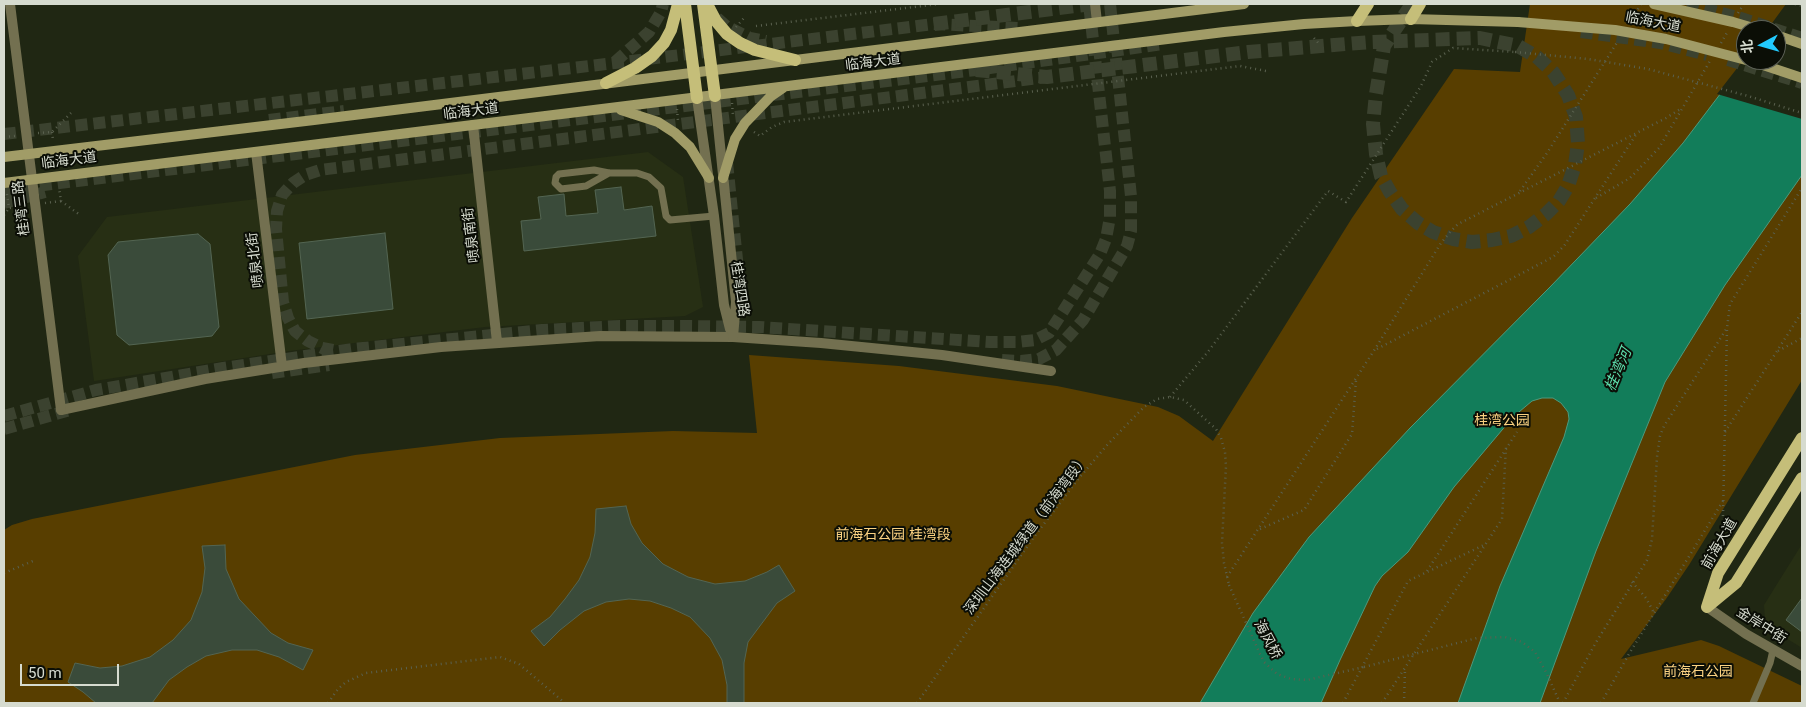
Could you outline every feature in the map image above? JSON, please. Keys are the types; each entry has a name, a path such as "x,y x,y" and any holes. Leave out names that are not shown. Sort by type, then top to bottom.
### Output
{"main road":[{"path":"606,83 652,56 664,43 671,30 678,4"},
{"name":"桂湾四路","path":"685,4 697,98"},
{"path":"705,4 727,34 740,43 755,50 795,60"},
{"name":"桂湾四路","path":"705,4 714,96"},
{"name":"临海大道","path":"4,157 1244,4"},
{"path":"1357,21 1368,4"},
{"path":"1411,19 1420,4"},
{"name":"临海大道","path":"1654,4 1736,23"},
{"name":"临海大道","path":"4,183 1224,32 1304,24 1411,19 1518,22 1615,30 1666,39 1736,57"},
{"path":"1786,38 1802,44"},
{"name":"临海大道","path":"1778,70 1802,78"},
{"path":"722,178 735,139 745,123 770,97 785,87"},
{"path":"615,108 658,122 675,133 690,147 709,178"},
{"name":"前海大道","path":"1707,607 1718,573 1802,438"},
{"path":"1707,607 1736,583 1802,478"}],"street":[{"name":"桂湾三路","path":"10,4 61,410 205,379 282,366"},
{"path":"1095,4 1097,22"},
{"name":"桂湾四路","path":"714,96 736,302 733,337"},
{"name":"桂湾四路","path":"697,98 714,216 724,305 733,337"},
{"name":"喷泉南街","path":"473,125 498,342"},
{"name":"喷泉北街","path":"256,152 282,366"},
{"path":"282,366 366,355 498,342 600,336 733,337 821,343 942,355 1051,371"},
{"name":"金岸中街","path":"1707,607 1773,650 1802,666"}],"lane":[{"path":"610,173 586,186 561,189 555,183 556,177 561,174 594,170 610,173 632,172 644,175 658,184 664,193 666,216 670,220 714,216"},
{"path":"1753,703 1770,663 1773,650"}],"path":[{"path":"756,26 939,4"},
{"path":"1625,29 1641,4"},
{"path":"1734,20 1744,4"},
{"path":"1795,4 1802,6"},
{"path":"1720,44 1730,28"},
{"path":"1518,193 1547,153 1620,37"},
{"path":"1314,38 1320,45"},
{"path":"1170,397 1207,353 1328,191 1346,202 1421,86 1432,62 1453,48 1588,59 1648,70 1724,89 1802,113"},
{"path":"1594,199 1630,178 1659,148 1711,60"},
{"path":"760,136 772,127 784,122 1240,66 1266,71"},
{"path":"1227,577 1375,350 1441,243 1451,231 1458,224 1682,108"},
{"path":"52,132 71,113"},
{"path":"1375,350 1553,256 1564,246 1638,131"},
{"path":"1723,516 1727,328 1730,304 1802,188"},
{"path":"61,201 80,215"},
{"path":"4,216 9,208"},
{"path":"1724,433 1802,312"},
{"path":"1561,703 1632,582 1647,560 1651,545 1660,436 1664,426 1727,328"},
{"path":"1777,351 1802,338"},
{"path":"1258,530 1304,510 1352,434 1356,378"},
{"name":"海风桥","path":"1170,397 1184,400 1216,429 1221,438 1226,466 1222,543 1227,577 1264,662 1277,674 1291,679 1307,680 1488,636 1506,637 1529,646 1541,661 1561,703"},
{"name":"深圳山海连城绿道（前海湾段）","path":"917,703 1034,537 1079,478 1108,444 1144,407 1157,399 1170,397"},
{"path":"1426,572 1516,432"},
{"path":"1382,703 1502,519 1506,448"},
{"path":"1602,703 1723,500"},
{"path":"1342,703 1408,581 1486,544"},
{"path":"4,573 32,561"},
{"path":"1632,582 1646,598 1654,613"},
{"path":"328,703 338,689 346,682 366,673 500,658 519,664 565,703"},
{"path":"1404,703 1405,668"}],"shaded area":[{"path":"648,152 683,177 703,307 685,316 485,327 289,351 94,381 78,256 107,217"},
{"path":"1802,544 1802,648 1781,635 1765,619 1764,605"}],"green space":[{"path":"1530,4 1802,4 1802,380 1689,565 1621,659 1701,640 1719,646 1802,686 1802,703 4,703 4,530 12,525 32,519 355,455 500,438 673,431 757,433 749,355 899,366 1057,386 1158,407 1179,416 1213,441 1352,218 1454,69 1520,72"}],"water":[{"name":"桂湾河","path":"1802,4 1802,175 1725,285 1665,382 1596,551 1540,703 1458,703 1500,586 1564,437 1569,419 1568,412 1561,403 1553,398 1542,398 1532,401 1513,417 1454,487 1408,552 1382,576 1375,586 1321,703 1200,703 1253,613 1309,537 1410,428 1630,204 1683,143 1738,70 1786,70 1786,20"}],"pier":[{"path":"1786,4 1802,4 1802,119 1717,94 1736,70 1786,70 1786,20 1774,20"}],"building":[{"path":"621,187 624,210 652,206 656,236 524,251 521,221 541,219 538,197 564,194 566,216 598,213 595,190"},
{"path":"385,233 393,309 307,319 299,243"},
{"path":"198,234 210,244 219,327 212,336 129,345 117,335 108,255 118,242"},
{"path":"626,506 631,524 642,543 663,564 688,577 715,584 745,581 779,565 795,591 777,603 748,642 744,663 744,703 727,703 727,685 722,660 710,638 690,617 671,608 650,601 629,599 606,602 584,611 560,630 544,646 531,631 550,617 579,580 590,557 595,533 596,509"},
{"path":"225,545 226,569 239,599 271,633 288,643 313,650 303,670 279,657 257,650 232,650 206,656 187,667 169,680 152,703 96,703 68,682 75,663 100,668 122,666 150,657 173,640 191,620 202,592 205,568 202,546"},
{"path":"1802,598 1802,632 1786,620"}],"tunnel":[{"path":"615,62 649,32 661,12 663,4"},
{"path":"4,416 96,390 223,368 353,349 542,330 620,326 759,327 990,342 1035,340 1049,333 1100,254 1106,239 1110,217 1110,191 1089,4"},
{"path":"934,24 1092,4"},
{"path":"1002,360 1021,361 1039,359 1056,350 1083,320 1127,246 1131,231 1131,196 1110,4"},
{"path":"976,70 1047,77 1248,52 1371,42 1480,38 1518,46 1537,57 1553,72 1568,95 1576,117 1578,143 1575,165 1568,186 1559,201 1529,227 1511,236 1472,242 1453,239 1433,232 1418,223 1402,209 1381,176 1376,154 1373,124 1384,46 1412,4"},
{"path":"1687,4 1741,18 1802,38"},
{"path":"717,18 726,26 750,38 766,41"},
{"path":"4,134 934,24 1019,28"},
{"path":"1581,32 1660,43 1707,55"},
{"path":"4,190 976,70 1163,44"},
{"path":"1728,60 1802,83"},
{"path":"333,350 322,348 308,341 295,331 283,302 276,229 277,211 282,195 293,183 305,175 320,170 1047,77"},
{"path":"269,120 344,111"},
{"path":"727,162 738,269"},
{"path":"4,203 45,192"},
{"path":"272,373 329,365"},
{"path":"4,429 73,409"}],"park label":[{"name":"桂湾公园","path":"1502,421"},
{"name":"前海石公园 桂湾段","path":"893,535"},
{"name":"前海石公园","path":"1698,672"}]}
